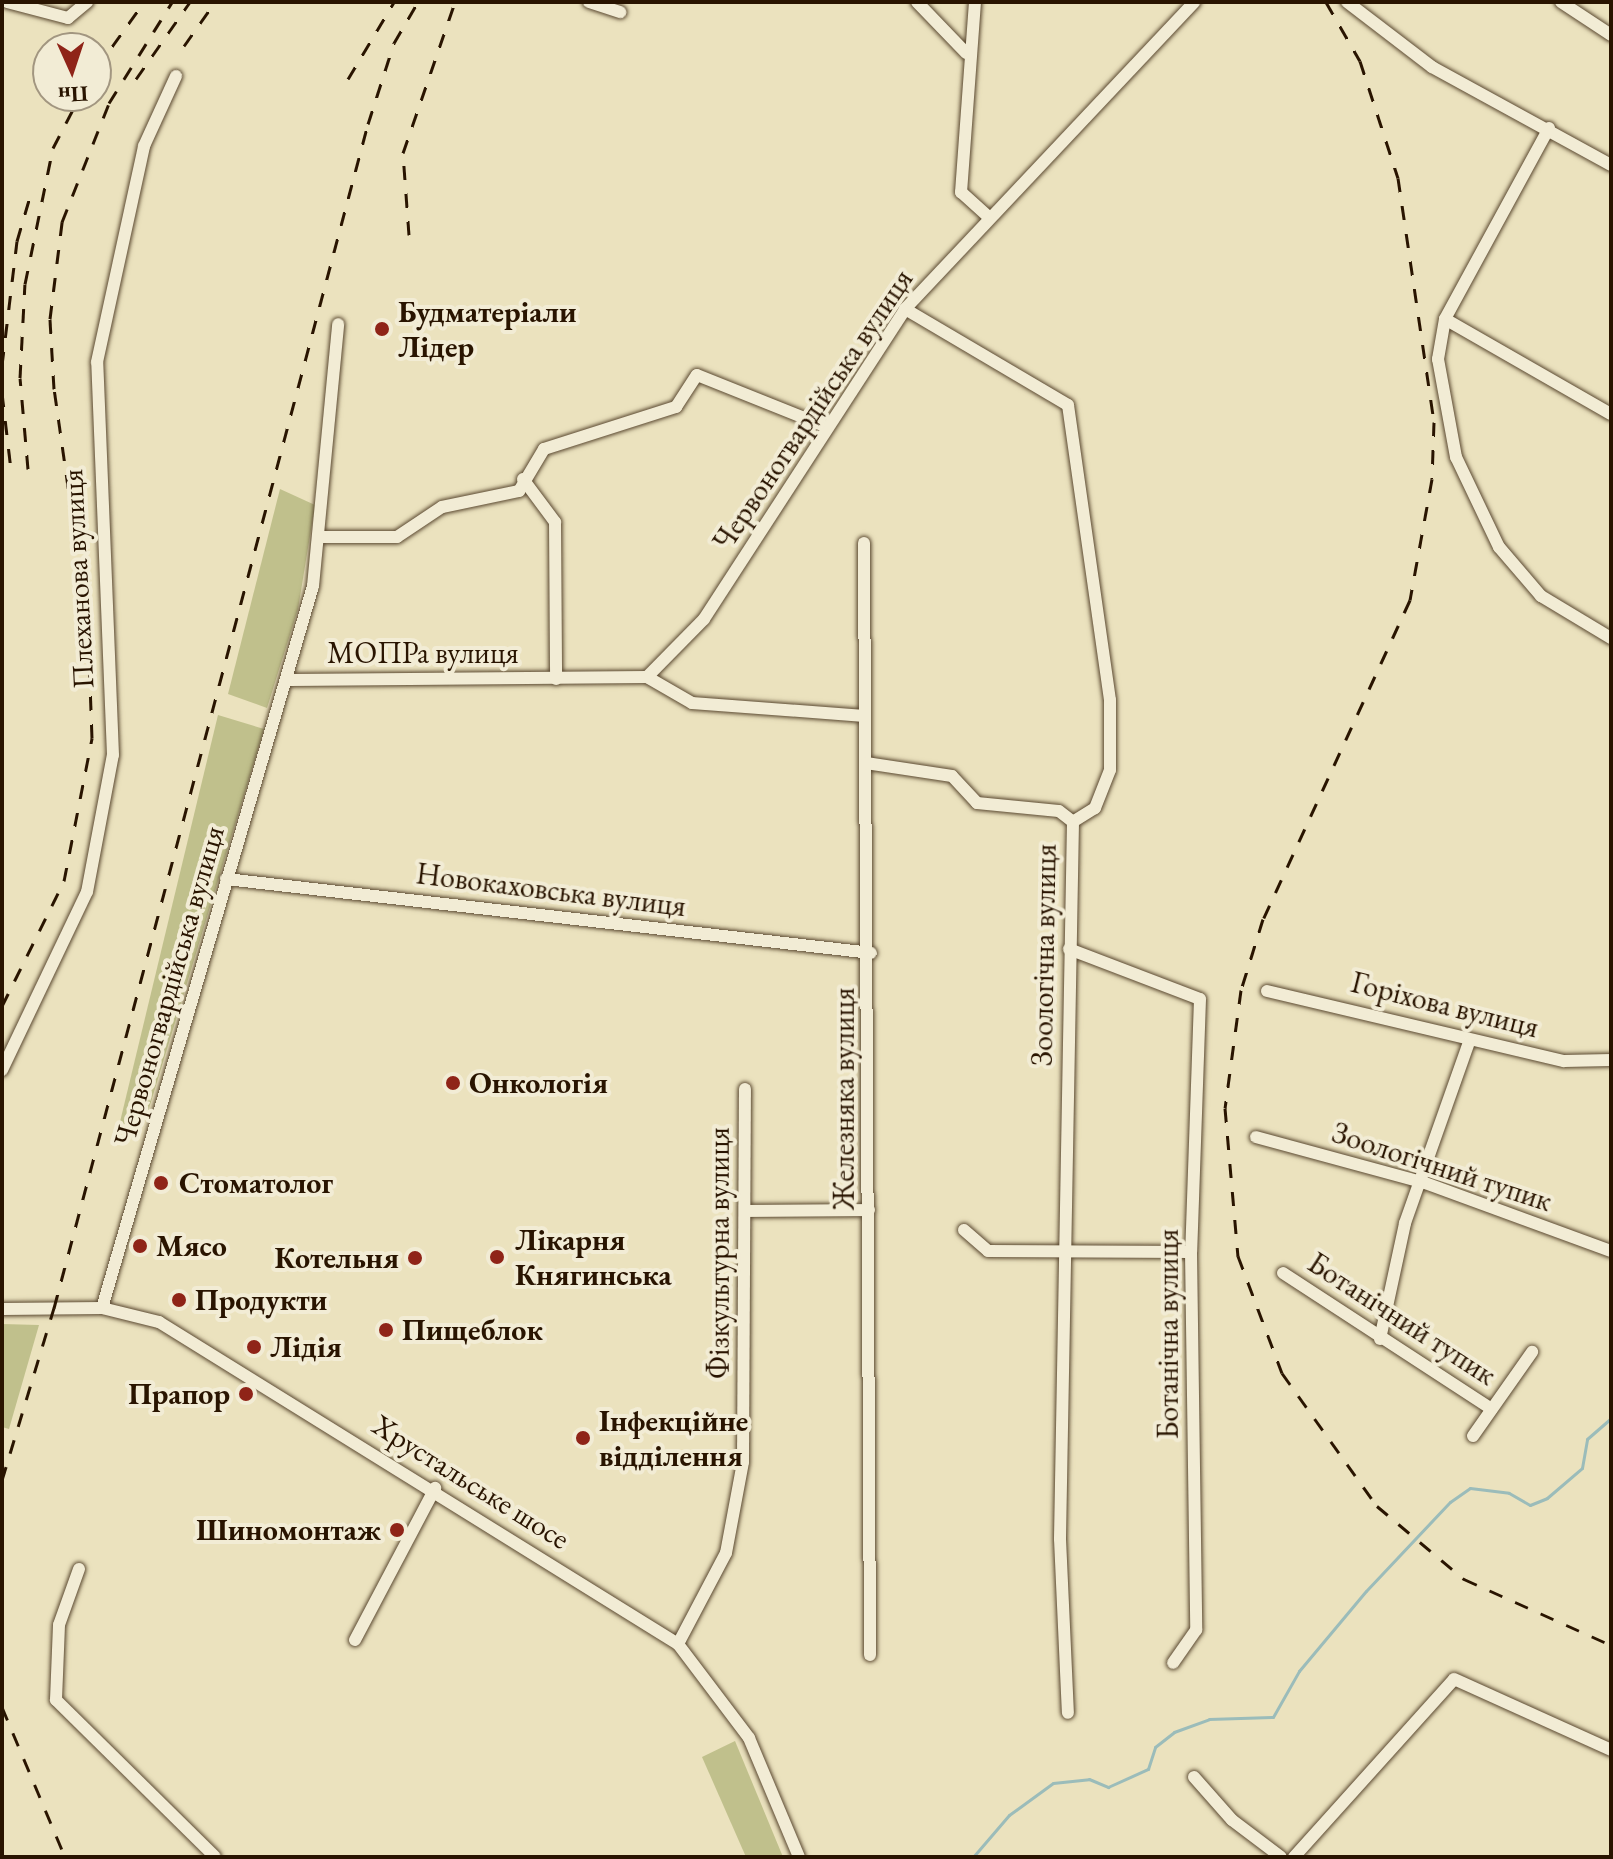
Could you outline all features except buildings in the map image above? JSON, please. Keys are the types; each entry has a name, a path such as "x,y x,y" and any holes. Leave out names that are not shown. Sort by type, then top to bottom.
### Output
{"street":[{"path":"7,2 68,18 87,2"},
{"path":"589,2 620,12"},
{"path":"917,2 966,53"},
{"path":"975,2 966,53 961,192 989,217"},
{"name":"Червоногвардійська вулиця","path":"647,677 704,619 905,309 1194,2"},
{"path":"1347,2 1432,67 1549,128 1611,165"},
{"path":"1561,2 1611,35"},
{"name":"Плеханова вулиця","path":"2,1070 87,892 113,755 97,362 144,146 176,76"},
{"path":"1549,128 1445,319 1438,359 1456,457 1499,547 1541,596 1611,638"},
{"name":"Зоологічна вулиця","path":"905,309 1068,405 1110,700 1110,770 1095,808 1073,822 1060,1539 1068,1713"},
{"path":"1445,319 1611,414"},
{"name":"Червоногвардійська вулиця","path":"102,1308 226,879 290,680 322,537 338,324"},
{"path":"322,537 397,537 442,507 519,491 523,479 544,449 676,407 697,375 827,427"},
{"name":"МОПРа вулиця","path":"523,479 555,522 556,679"},
{"name":"Железняка вулиця","path":"864,543 871,953 870,1655"},
{"path":"647,677 692,703 865,716"},
{"name":"МОПРа вулиця","path":"290,680 647,677"},
{"path":"866,763 952,776 977,803 1059,811 1073,822"},
{"name":"Новокаховська вулиця","path":"226,879 871,953"},
{"name":"Ботанічна вулиця","path":"1069,949 1200,999 1191,1252 1196,1630 1173,1663"},
{"name":"Горіхова вулиця","path":"1267,991 1469,1042 1564,1061 1611,1060"},
{"path":"1380,1339 1405,1223 1425,1183 1469,1042"},
{"name":"Фізкультурна вулиця","path":"678,1644 726,1553 743,1462 748,1211 745,1089"},
{"name":"Зоологічний тупик","path":"1256,1137 1425,1183 1611,1251"},
{"path":"748,1211 869,1210"},
{"path":"964,1230 988,1251 1191,1252"},
{"name":"Ботанічний тупик","path":"1283,1273 1380,1339 1492,1409"},
{"name":"Хрустальське шосе","path":"2,1309 102,1308 159,1322 435,1488 678,1644 749,1738 799,1857"},
{"path":"1473,1436 1532,1352"},
{"path":"355,1640 435,1488"},
{"path":"79,1569 59,1625 56,1700 215,1857"},
{"path":"1294,1857 1454,1679 1611,1750"},
{"path":"1194,1777 1232,1820 1281,1857"}],"green space":[{"path":"280,489 315,505 298,609 267,708 228,694"},
{"path":"218,715 264,729 147,1115 119,1126"},
{"path":"2,1324 39,1325 9,1429 2,1427"},
{"path":"735,1741 783,1857 746,1857 702,1757"}],"waterway":[{"path":"973,1857 1009,1815 1053,1783 1089,1779 1108,1787 1148,1769 1155,1747 1174,1732 1209,1719 1273,1717 1299,1671 1366,1591 1450,1502 1470,1488 1509,1493 1530,1505 1547,1498 1582,1468 1587,1439 1611,1418"}],"railway":[{"path":"112,47 144,2"},
{"path":"2,1006 64,881 92,738 88,627 54,389 50,319 62,222 109,103 172,2"},
{"path":"136,79 190,2"},
{"path":"184,46 215,2"},
{"path":"348,79 394,2"},
{"path":"2,1480 54,1308 368,124 394,43 418,2"},
{"path":"409,235 403,153 455,2"},
{"path":"1326,2 1360,61 1398,178 1434,422 1432,479 1410,600 1263,919 1241,990 1225,1108 1238,1256 1282,1373 1377,1506 1464,1579 1611,1645"},
{"path":"28,469 20,378 25,284 53,148 72,112"},
{"path":"2,365 17,241 29,200"},
{"path":"2,393 11,470"},
{"path":"2,1707 65,1857"}],"place":[{"name":"Будматеріали Лідер","path":"382,329"},
{"name":"Онкологія","path":"453,1083"},
{"name":"Стоматолог","path":"161,1183"},
{"name":"Мясо","path":"140,1246"},
{"name":"Лікарня Княгинська","path":"497,1257"},
{"name":"Котельня","path":"415,1258"},
{"name":"Продукти","path":"179,1300"},
{"name":"Пищеблок","path":"386,1330"},
{"name":"Лідія","path":"254,1347"},
{"name":"Прапор","path":"246,1394"},
{"name":"Інфекційне відділення","path":"583,1438"},
{"name":"Шиномонтаж","path":"397,1530"}]}
